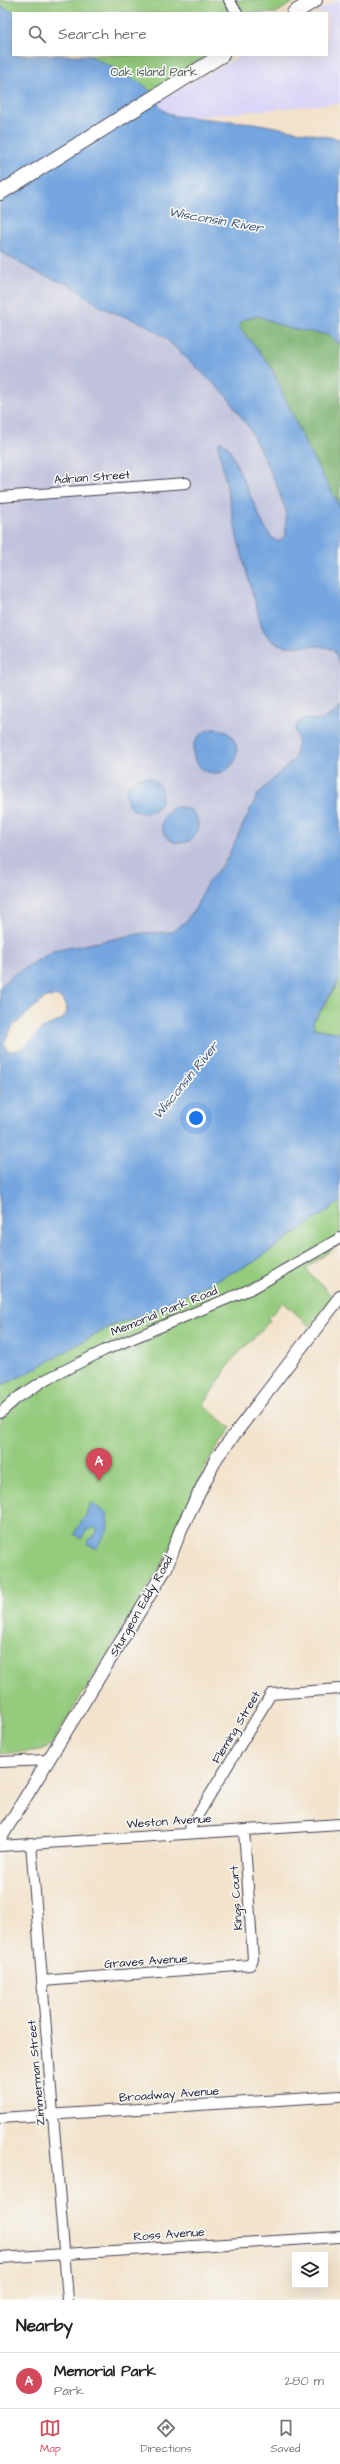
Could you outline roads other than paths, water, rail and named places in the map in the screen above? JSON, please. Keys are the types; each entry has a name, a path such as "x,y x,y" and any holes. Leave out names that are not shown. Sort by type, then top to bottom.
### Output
{"main road":[{"path":"296,12 315,0"},
{"path":"0,193 220,56"}],"street":[{"path":"229,0 236,12"},
{"name":"Adrian Street","path":"0,497 186,483"},
{"name":"Memorial Park Road","path":"0,1413 17,1398 45,1380 112,1347 252,1288 340,1238"},
{"name":"Sturgeon Eddy Road","path":"0,1839 166,1568 181,1529 217,1457 340,1297"},
{"name":"Fleming Street","path":"188,1833 271,1694 340,1689"},
{"path":"0,1762 48,1760"},
{"name":"Weston Avenue","path":"0,1846 340,1824"},
{"name":"Kings Court","path":"244,1830 253,1959 252,1963"},
{"name":"Zimmerman Street","path":"31,1843 68,2300"},
{"name":"Graves Avenue","path":"42,1981 243,1967 252,1963"},
{"name":"Broadway Avenue","path":"0,2118 340,2096"},
{"name":"Ross Avenue","path":"0,2258 340,2237"}],"water":[{"name":"Wisconsin River","path":"0,6 13,12 12,56 90,56 144,85 152,93 161,109 174,116 254,123 340,139 340,344 329,335 286,328 259,316 245,319 238,326 270,365 308,450 340,506 340,665 334,650 314,646 285,646 276,643 268,637 262,627 238,541 218,445 221,441 229,448 264,526 272,538 279,542 286,534 286,511 276,483 249,428 226,395 164,337 145,324 103,308 68,284 42,275 0,252"},
{"name":"Wisconsin River","path":"340,706 340,979 313,1022 314,1028 340,1033 340,1202 254,1262 153,1311 109,1327 28,1373 0,1386 0,987 13,975 53,951 144,933 173,932 185,922 195,909 206,885 227,858 258,794 294,759 298,742 295,729 298,723 303,719 321,720 333,713","holes":["46,997 58,997 64,1001 67,1008 64,1017 61,1020 44,1027 22,1048 12,1051 6,1049 4,1043 12,1027"]},
{"path":"211,729 219,729 224,730 231,735 236,742 236,760 231,767 224,772 211,773 203,770 196,763 193,755 193,747 196,739 203,732"},
{"path":"148,777 157,782 161,788 161,802 157,808 148,813 140,813 131,808 127,802 126,791 131,782 137,778"},
{"path":"184,807 193,812 197,818 197,832 193,838 184,843 176,843 167,838 163,832 162,821 167,812 173,808"},
{"path":"90,1503 107,1513 108,1529 96,1549 88,1544 90,1538 92,1539 98,1530 94,1527 91,1530 88,1528 81,1539 74,1534 86,1515"}],"place":[{"name":"Memorial Park","path":"99,1481"}],"park label":[{"name":"Oak Island Park","path":"154,72"}]}
